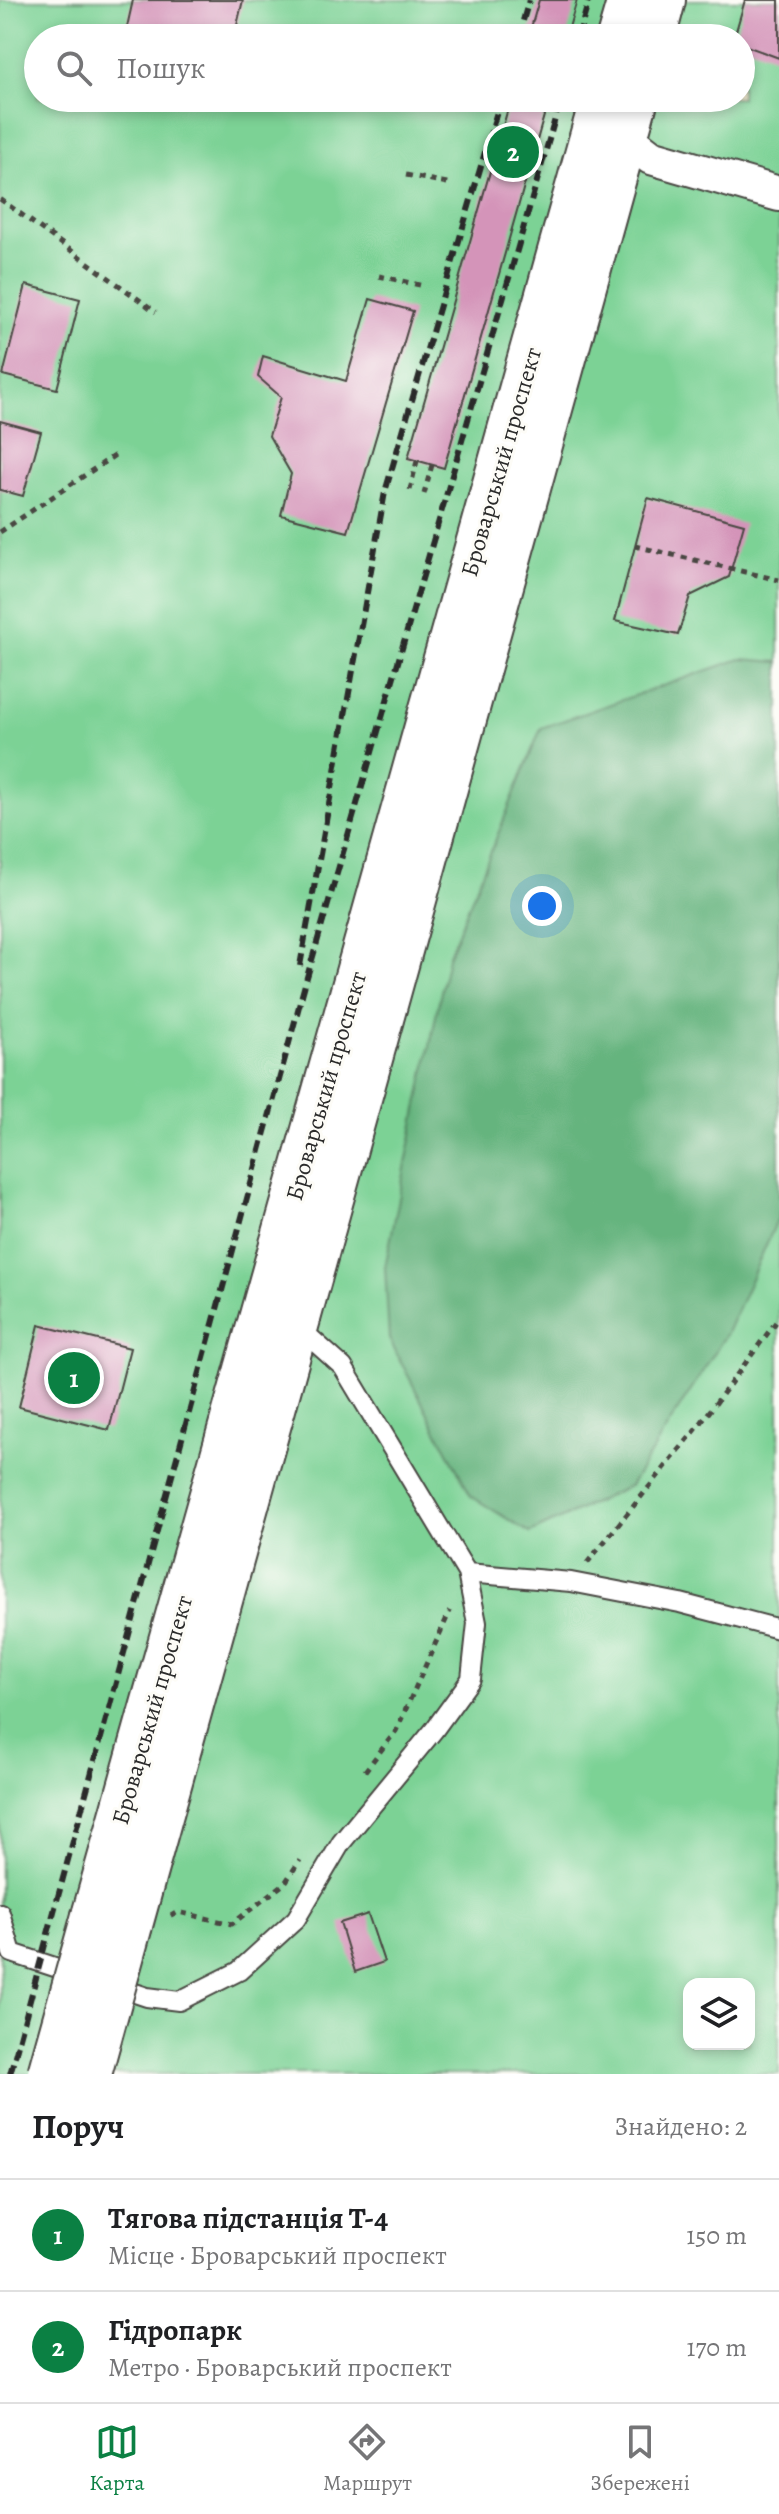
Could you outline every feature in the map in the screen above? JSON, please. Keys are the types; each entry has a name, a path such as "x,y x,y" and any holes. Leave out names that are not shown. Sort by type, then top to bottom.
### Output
{"main road":[{"path":"623,24 630,0"},
{"path":"657,24 663,0"},
{"name":"Броварський проспект","path":"89,2074 112,1920 599,112"},
{"name":"Броварський проспект","path":"50,2074 112,1920 297,1326 632,139"}],"street":[{"path":"632,139 779,194"}],"lane":[{"path":"0,1913 12,1953 147,1997 179,2001 239,1971 296,1919 341,1843 434,1730 471,1679 477,1623 467,1573 343,1367 297,1326"},
{"path":"467,1573 571,1582 680,1603 779,1629"}],"path":[{"path":"406,175 452,184"},
{"path":"0,199 156,312"},
{"path":"379,276 424,286"},
{"path":"0,532 115,455"},
{"path":"410,490 417,461"},
{"path":"424,494 432,465"},
{"path":"635,546 779,580"},
{"path":"571,1582 698,1427 779,1318"},
{"path":"360,1778 396,1731 467,1573"},
{"path":"178,1912 232,1924 285,1883 307,1849"}],"green space":[{"path":"0,0 779,0 779,2074 0,2074"},
{"path":"740,659 779,662 779,1216 727,1333 630,1486 530,1533 471,1496 389,1339 385,1267 448,957 541,728"}],"building":[{"path":"133,0 243,0 237,24 128,24"},
{"path":"539,0 577,0 570,24 532,24"},
{"path":"745,0 779,0 779,58 755,49 755,24 738,24"},
{"path":"507,112 545,112 444,468 408,458"},
{"path":"26,285 80,299 57,389 3,375"},
{"path":"370,299 413,311 348,532 281,515 291,474 269,436 281,397 258,377 263,356 346,381"},
{"path":"0,421 41,432 23,496 0,490"},
{"path":"648,498 744,524 729,577 690,596 678,635 615,621"},
{"path":"39,1325 130,1348 109,1430 19,1407"},
{"path":"368,1914 384,1962 355,1972 340,1923"}],"railway":[{"path":"522,24 529,0"},
{"path":"582,24 589,0"},
{"path":"300,966 385,492 497,112"},
{"path":"10,2074 305,984 557,112"}],"place":[{"name":"Гідропарк","path":"513,152"},
{"name":"Тягова підстанція Т-4","path":"74,1378"}]}
